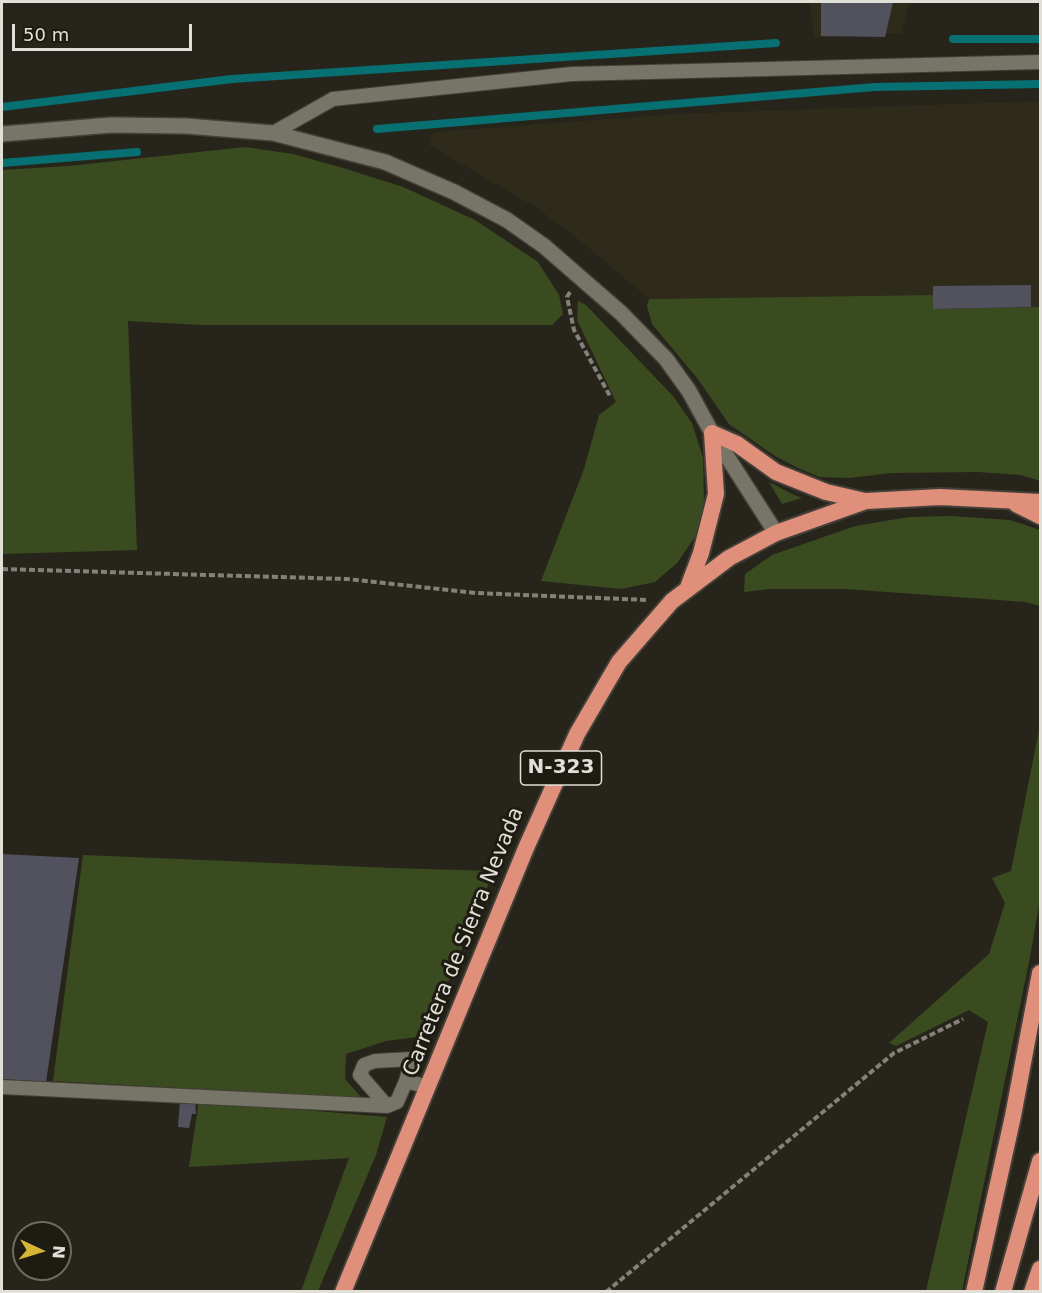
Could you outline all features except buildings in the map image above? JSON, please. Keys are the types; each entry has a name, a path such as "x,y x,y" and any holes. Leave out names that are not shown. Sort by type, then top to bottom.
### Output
{"highway":[{"path":"687,591 701,553 716,494 712,433 737,444 776,472 826,492 866,501"},
{"name":"Carretera de Sierra Nevada","path":"343,1292 526,848 577,734 619,662 672,602 729,558 776,533 866,501 940,497 1041,502"},
{"name":"Carretera de Sierra Nevada","path":"1012,502 1041,516"},
{"path":"974,1292 1013,1116 1041,973"},
{"path":"1003,1292 1041,1161"},
{"path":"1032,1292 1041,1269"}],"street":[{"path":"2,134 111,124 186,126 273,133 385,162 454,192 507,220 544,246 621,313 666,359 689,391 712,433 776,533"}],"lane":[{"path":"273,133 333,99 572,74 1041,62"},
{"path":"2,1087 387,1106 397,1102 412,1059 375,1061 364,1065 360,1075 387,1106"},
{"path":"406,1081 428,1087"}],"path":[{"path":"577,275 567,297 574,330 611,398"},
{"path":"2,569 347,579 476,593 672,602"},
{"path":"606,1292 894,1053 963,1020"}],"shaded area":[{"path":"810,2 909,2 902,33 814,38"},
{"path":"1040,101 1040,307 933,309 933,295 649,299 582,242 537,208 429,145 433,132 677,114"}],"green space":[{"path":"245,147 293,154 403,187 475,220 538,262 559,295 563,314 552,325 201,325 128,321 137,550 2,554 2,170 69,166"},
{"path":"933,295 934,309 1040,307 1040,481 1021,475 978,472 891,473 850,478 820,477 800,469 775,456 729,424 697,378 652,324 647,306 649,299"},
{"path":"578,301 586,305 673,396 692,423 703,458 704,500 697,534 677,563 655,582 621,589 541,581 584,469 599,415 616,402 577,320"},
{"path":"769,482 792,494 802,498 782,504"},
{"path":"951,516 1010,520 1040,530 1040,606 1026,602 845,589 770,589 744,592 745,574 772,555 855,526 909,517"},
{"path":"1040,725 1040,899 1030,957 962,1291 926,1291 988,1022 969,1010 896,1046 889,1043 989,954 1005,903 992,878 1011,871"},
{"path":"83,855 494,871 426,1036 386,1041 346,1054 345,1079 362,1098 53,1081"},
{"path":"199,1101 387,1117 376,1155 318,1291 301,1291 349,1158 189,1167"}],"waterway":[{"path":"953,39 1040,39"},
{"path":"2,107 232,79 776,43"},
{"path":"377,129 875,87 1040,84"},
{"path":"2,163 137,152"}]}
